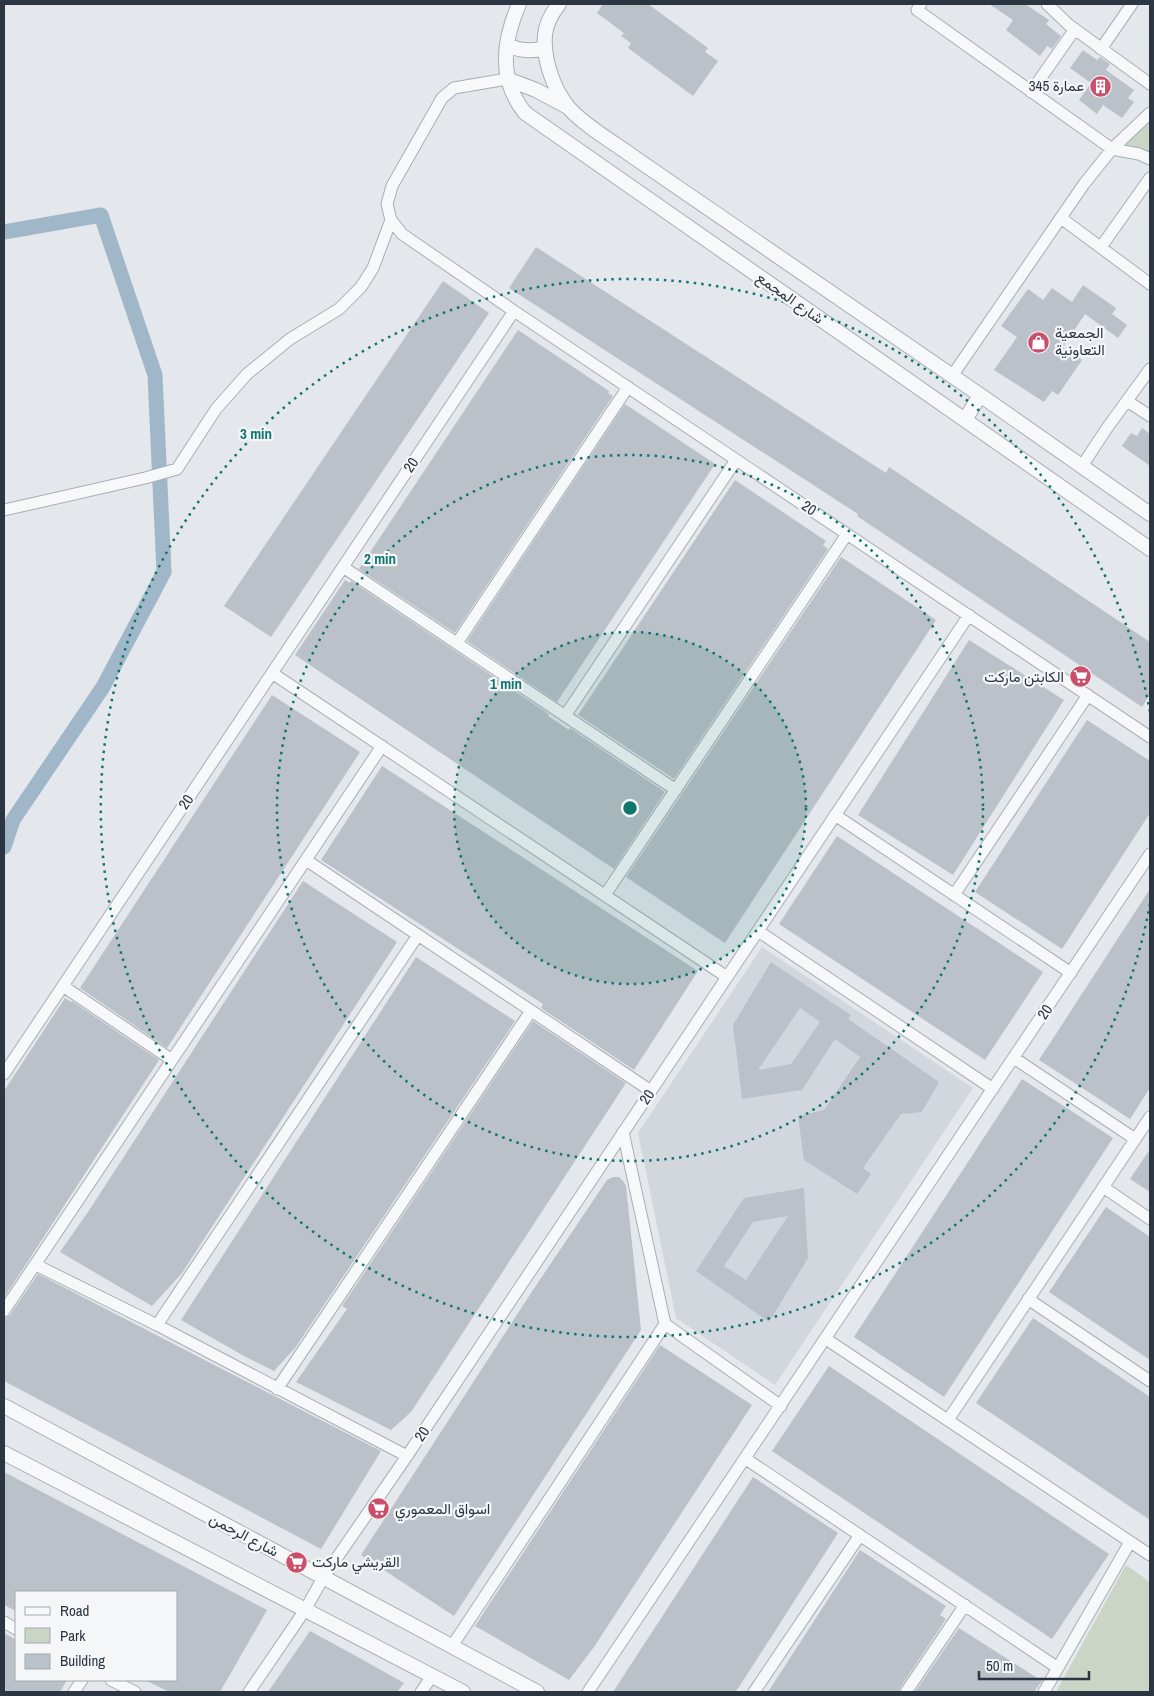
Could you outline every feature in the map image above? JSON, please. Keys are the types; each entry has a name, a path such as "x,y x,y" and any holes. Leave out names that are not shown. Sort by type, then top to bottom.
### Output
{"street":[{"name":"شارع المجمع","path":"519,4 510,30 506,57 507,79 518,104 534,121 1150,549"},
{"name":"شارع المجمع","path":"559,4 548,21 545,34 545,48 550,73 555,85 568,107 580,118 1150,514"},
{"path":"921,4 917,10 1112,149 1139,154 1150,159"},
{"path":"1047,4 1074,29 1150,84"},
{"path":"1102,48 1132,4"},
{"path":"1031,92 1074,29"},
{"path":"508,44 514,48 530,51 545,48"},
{"path":"514,311 402,234 391,220 387,204 392,186 442,98 454,88 507,79 536,90 568,107"},
{"path":"952,376 1084,184 1112,149 1150,112"},
{"path":"1101,247 1150,178"},
{"path":"1061,218 1150,284"},
{"path":"4,510 146,478 177,469 216,408 247,374 290,339 339,309 361,287 373,268 391,220"},
{"name":"20","path":"4,1074 514,311 1150,737"},
{"path":"1082,466 1150,369"},
{"path":"457,643 628,387"},
{"path":"965,420 980,395"},
{"path":"1126,401 1150,416"},
{"path":"565,716 736,460"},
{"path":"605,896 847,534"},
{"path":"343,567 676,790"},
{"name":"20","path":"304,1610 323,1578 407,1456 968,615"},
{"path":"272,673 727,977"},
{"path":"954,895 1088,695"},
{"path":"4,1311 382,746"},
{"path":"835,815 1071,973"},
{"name":"20","path":"588,1692 1150,854"},
{"path":"306,860 651,1091"},
{"path":"758,931 993,1089"},
{"path":"157,1325 418,935"},
{"path":"63,986 172,1060"},
{"path":"278,1389 531,1011"},
{"path":"1014,1058 1135,1139"},
{"path":"948,1420 1150,1116"},
{"path":"623,1132 664,1324 781,1406"},
{"path":"1103,1187 1150,1219"},
{"path":"36,1265 157,1325 407,1456"},
{"path":"1028,1299 1150,1381"},
{"path":"452,1646 664,1324"},
{"path":"826,1339 1150,1556"},
{"name":"شارع الرحمن","path":"4,1406 537,1692"},
{"path":"4,1453 462,1692"},
{"path":"746,1459 1058,1668"},
{"path":"754,1692 860,1535"},
{"path":"1044,1692 1130,1542"},
{"path":"906,1692 964,1605"},
{"path":"249,1692 304,1610"},
{"path":"4,1622 15,1628"},
{"path":"421,1692 432,1676"},
{"path":"74,1692 81,1681"},
{"path":"113,1681 135,1692"}],"shaded area":[{"path":"762,947 973,1088 775,1385 676,1318 638,1133"}],"green space":[{"path":"1150,113 1150,159 1112,149"},
{"path":"1126,1565 1150,1582 1150,1692 1056,1692"}],"building":[{"path":"603,4 648,4 708,48 705,52 718,61 693,96 628,48 631,43 621,36 624,33 597,13"},
{"path":"989,4 1025,4 1049,20 1046,24 1061,36 1052,49 1047,46 1040,56 1006,30 1013,20"},
{"name":"عمارة 345","path":"1083,50 1097,60 1100,57 1110,64 1106,70 1134,90 1128,98 1134,102 1122,118 1103,105 1097,114 1079,100 1091,83 1070,68"},
{"path":"536,247 886,473 889,467 1150,642 1150,694 1142,707 857,516 858,514 509,288"},
{"path":"443,281 489,313 271,637 224,606"},
{"name":"الجمعية التعاونية","path":"1083,285 1116,308 1112,314 1127,325 1118,338 1085,314 1063,347 1082,360 1058,395 1052,391 1044,402 994,370 1017,337 1001,326 1028,289 1043,300 1052,288 1072,302"},
{"path":"518,330 609,391 608,393 613,396 455,633 359,569"},
{"path":"625,404 715,464 557,702 467,641"},
{"path":"1142,428 1150,434 1150,466 1122,446 1131,433 1137,436"},
{"path":"735,480 826,541 823,545 828,549 674,779 578,715"},
{"path":"841,557 936,620 725,943 626,877"},
{"path":"345,580 350,583 351,581 549,714 548,716 569,730 570,728 665,792 614,869 295,655"},
{"path":"969,640 1064,700 953,875 858,815"},
{"path":"272,695 360,752 167,1048 80,988"},
{"path":"1087,720 1150,761 1150,813 1062,949 975,892"},
{"path":"382,766 698,971 634,1070 541,1008 543,1004 321,860"},
{"path":"837,836 1043,972 985,1060 779,924"},
{"path":"303,881 397,942 182,1273 152,1306 60,1252 88,1212"},
{"path":"1150,889 1150,1088 1130,1119 1039,1060"},
{"path":"416,957 515,1021 295,1348 274,1371 181,1320"},
{"path":"771,962 851,1015 848,1019 939,1082 922,1112 901,1114 863,1168 871,1174 857,1194 804,1160 798,1116 824,1110 860,1057 835,1039 802,1090 742,1099 733,1025","holes":["800,1008 820,1022 791,1064 758,1070"]},
{"path":"65,998 159,1060 4,1298 4,1091"},
{"path":"533,1021 626,1083 411,1412 391,1430 296,1382 347,1309 342,1306"},
{"path":"1022,1079 1113,1138 944,1397 854,1337"},
{"path":"1150,1149 1150,1192 1130,1179"},
{"path":"619,1177 626,1186 641,1330 454,1616 361,1555 533,1290 607,1180"},
{"path":"804,1188 808,1258 769,1322 696,1271 744,1198","holes":["788,1216 746,1280 724,1266 753,1222"]},
{"path":"1106,1207 1150,1237 1150,1360 1049,1292"},
{"path":"38,1274 381,1451 321,1549 4,1381 4,1318 10,1315"},
{"path":"1033,1318 1150,1397 1150,1520 976,1403"},
{"path":"660,1345 752,1405 594,1647 569,1680 475,1626"},
{"path":"829,1366 1109,1554 1052,1639 772,1451"},
{"path":"4,1472 267,1610 220,1692 169,1692 147,1681 178,1681 178,1591 15,1591 15,1610 4,1605"},
{"path":"753,1477 838,1533 739,1687 735,1692 613,1692"},
{"path":"860,1550 946,1606 940,1615 946,1619 899,1692 768,1692"},
{"path":"959,1628 1042,1681 1034,1692 915,1692"},
{"path":"310,1631 404,1683 397,1692 268,1692"},
{"path":"4,1633 15,1639 15,1681 66,1681 60,1692 4,1692"}],"waterway":[{"path":"4,232 101,215 155,375 164,572 103,687 13,820 4,847"}],"place":[{"name":"عمارة 345","path":"1100,86"},
{"name":"الجمعية التعاونية","path":"1039,342"},
{"name":"الكابتن ماركت","path":"1080,677"},
{"name":"اسواق المعموري","path":"379,1509"},
{"name":"القريشي ماركت","path":"296,1562"}]}
